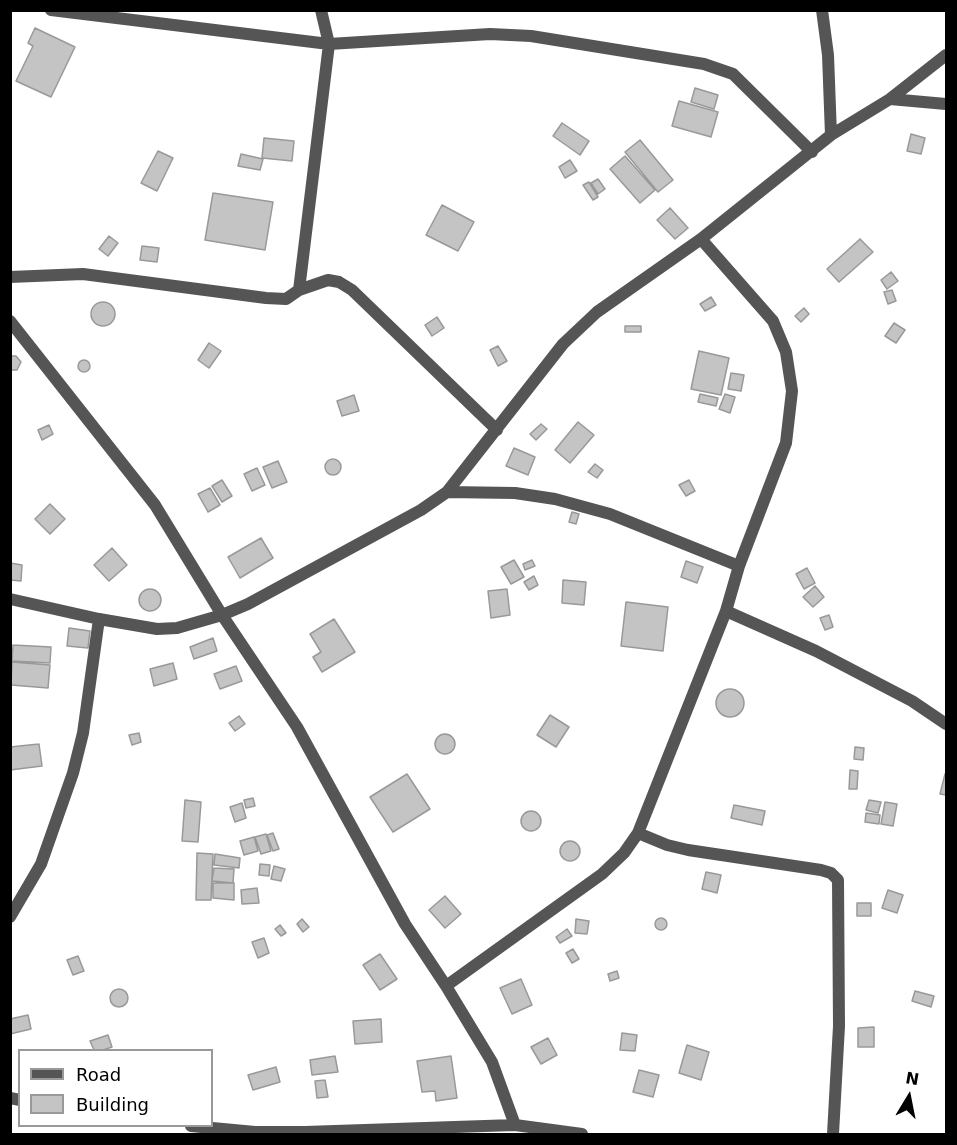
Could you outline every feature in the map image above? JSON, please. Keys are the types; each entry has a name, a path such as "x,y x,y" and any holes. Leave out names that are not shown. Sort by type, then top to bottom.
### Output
{"street":[{"path":"51,10 329,44 490,34 531,36 704,64 733,74 812,152"},
{"path":"299,290 329,44 321,10"},
{"path":"822,10 828,55 831,135"},
{"path":"10,599 99,619 157,629 177,628 222,615 248,604 422,510 447,492 563,344 597,312 701,238 831,135 890,99 946,55"},
{"path":"890,99 946,104"},
{"path":"446,986 602,874 624,853 638,833 726,611 739,566 786,443 792,391 786,352 773,321 701,238"},
{"path":"10,277 83,274 286,299 299,290 328,280 339,282 352,291 497,430"},
{"path":"10,321 155,505 222,615 297,727 405,924 492,1062 515,1125"},
{"path":"447,492 515,493 555,499 610,514 739,566"},
{"path":"726,611 816,651 912,701 946,724"},
{"path":"10,917 41,864 73,773 83,733 99,619"},
{"path":"638,833 667,845 688,850 821,870 831,873 838,879 839,1026 833,1134"},
{"path":"209,1127 255,1132 305,1132 482,1130 515,1125 582,1134"}],"building":[{"path":"35,28 75,47 51,97 16,81 33,46 28,43"},
{"path":"695,88 718,95 714,109 691,102"},
{"path":"679,101 718,112 711,137 672,126"},
{"path":"562,123 589,141 580,155 553,136"},
{"path":"911,134 925,138 921,154 907,151"},
{"path":"264,138 294,141 292,161 262,158"},
{"path":"640,140 673,180 658,192 625,152"},
{"path":"158,151 173,158 157,191 141,183"},
{"path":"241,154 263,159 260,170 238,166"},
{"path":"625,156 655,190 640,203 610,169"},
{"path":"570,160 577,171 565,178 559,167"},
{"path":"598,179 605,189 598,194 591,183"},
{"path":"589,182 598,197 593,200 583,185"},
{"path":"213,193 273,202 265,250 205,240"},
{"path":"442,205 474,222 458,251 426,235"},
{"path":"670,208 688,228 675,239 657,220"},
{"path":"109,236 118,243 108,256 99,249"},
{"path":"860,239 873,252 839,282 827,269"},
{"path":"142,246 159,248 157,262 140,260"},
{"path":"891,272 898,281 887,289 881,280"},
{"path":"892,290 896,301 888,304 884,292"},
{"path":"711,297 716,305 705,311 700,304"},
{"path":"103,302 111,306 115,314 111,322 103,326 95,322 91,314 95,306"},
{"path":"804,308 809,314 801,322 795,316"},
{"path":"437,317 444,328 432,336 425,325"},
{"path":"894,323 905,330 896,343 885,336"},
{"path":"625,326 641,326 641,332 625,332"},
{"path":"209,343 221,351 209,368 198,360"},
{"path":"498,346 507,361 498,366 490,350"},
{"path":"699,351 729,358 721,395 691,389"},
{"path":"10,356 16,356 21,362 17,370 10,370"},
{"path":"86,360 90,366 86,372 82,372 78,364"},
{"path":"731,373 744,375 741,391 728,389"},
{"path":"700,394 718,398 716,406 698,402"},
{"path":"725,394 735,397 730,413 719,409"},
{"path":"354,395 359,411 342,416 337,401"},
{"path":"578,422 594,435 570,463 555,450"},
{"path":"541,424 547,429 536,440 530,434"},
{"path":"49,425 53,434 42,440 38,430"},
{"path":"514,448 535,457 528,475 506,466"},
{"path":"330,459 336,459 341,467 339,473 330,475 325,470 325,464"},
{"path":"278,461 287,482 272,488 263,467"},
{"path":"595,464 603,470 597,478 588,472"},
{"path":"257,468 265,485 252,491 244,474"},
{"path":"222,480 232,496 222,502 212,486"},
{"path":"689,480 695,491 686,496 679,485"},
{"path":"210,488 220,505 208,512 198,494"},
{"path":"50,504 65,519 50,534 35,519"},
{"path":"572,512 579,514 576,524 569,522"},
{"path":"261,538 273,558 240,578 228,557"},
{"path":"112,548 127,565 109,581 94,565"},
{"path":"514,560 524,577 511,584 501,567"},
{"path":"532,560 535,566 525,570 523,564"},
{"path":"686,561 703,567 697,583 681,577"},
{"path":"10,563 22,565 21,581 10,580"},
{"path":"807,568 815,583 804,589 796,574"},
{"path":"534,576 538,585 529,590 524,582"},
{"path":"563,580 586,582 584,605 562,603"},
{"path":"815,586 824,597 813,607 803,597"},
{"path":"150,589 158,592 161,600 158,608 150,611 142,608 139,600 142,592"},
{"path":"507,589 510,615 491,618 488,591"},
{"path":"626,602 668,607 663,651 621,646"},
{"path":"829,615 833,627 825,630 820,618"},
{"path":"334,619 355,652 322,672 313,657 321,652 310,634"},
{"path":"69,628 90,631 88,648 67,646"},
{"path":"213,638 217,651 194,659 190,647"},
{"path":"13,645 51,647 50,663 12,661"},
{"path":"12,662 50,665 48,688 11,685"},
{"path":"173,663 177,679 154,686 150,669"},
{"path":"236,666 242,681 220,689 214,674"},
{"path":"730,689 740,693 744,703 740,713 730,717 720,713 716,703 720,693"},
{"path":"550,715 569,727 556,747 537,735"},
{"path":"239,716 245,724 235,731 229,723"},
{"path":"139,733 141,742 132,745 129,735"},
{"path":"445,734 452,737 455,744 452,751 445,754 438,751 435,744 438,737"},
{"path":"39,744 42,766 10,770 10,747"},
{"path":"855,747 864,748 863,760 854,759"},
{"path":"850,770 858,771 857,789 849,789"},
{"path":"407,774 430,809 393,832 370,797"},
{"path":"946,775 946,795 940,794"},
{"path":"253,798 255,806 246,808 244,800"},
{"path":"185,800 201,802 198,842 182,841"},
{"path":"869,800 881,802 878,813 866,810"},
{"path":"885,802 897,804 893,826 881,824"},
{"path":"242,803 246,818 235,822 230,807"},
{"path":"734,805 765,811 762,825 731,818"},
{"path":"531,811 538,814 541,821 538,828 531,831 524,828 521,821 524,814"},
{"path":"866,813 880,815 879,824 865,822"},
{"path":"273,833 279,849 273,851 267,835"},
{"path":"266,834 271,851 261,854 255,837"},
{"path":"254,837 258,851 244,855 240,841"},
{"path":"566,841 574,841 580,847 580,855 574,861 566,861 560,855 560,847"},
{"path":"197,853 213,854 211,900 196,900"},
{"path":"215,854 240,858 239,868 214,865"},
{"path":"260,864 270,865 269,876 259,875"},
{"path":"274,866 285,869 281,881 271,879"},
{"path":"214,868 234,869 233,883 212,881"},
{"path":"706,872 721,875 717,893 702,889"},
{"path":"213,883 234,883 234,900 213,898"},
{"path":"257,888 259,903 242,904 241,890"},
{"path":"888,890 903,895 897,913 882,908"},
{"path":"445,896 461,914 445,928 429,910"},
{"path":"857,903 871,903 871,916 857,916"},
{"path":"661,918 667,924 661,930 655,924"},
{"path":"302,919 309,927 303,932 297,924"},
{"path":"576,919 589,921 587,934 575,933"},
{"path":"280,925 286,933 281,936 275,929"},
{"path":"567,929 572,936 560,943 556,937"},
{"path":"264,938 269,953 258,958 252,942"},
{"path":"573,949 579,959 572,963 566,953"},
{"path":"380,954 397,979 380,990 363,965"},
{"path":"78,956 84,971 73,975 67,960"},
{"path":"617,971 619,978 610,981 608,974"},
{"path":"521,979 532,1005 512,1014 500,988"},
{"path":"119,989 125,992 128,998 125,1004 119,1007 113,1004 110,998 113,992"},
{"path":"915,991 934,996 931,1007 912,1001"},
{"path":"28,1015 31,1029 10,1034 10,1019"},
{"path":"381,1019 382,1042 355,1044 353,1021"},
{"path":"874,1027 874,1047 858,1047 858,1028"},
{"path":"622,1033 637,1035 635,1051 620,1050"},
{"path":"108,1035 112,1047 94,1049 90,1041"},
{"path":"548,1038 557,1055 541,1064 531,1047"},
{"path":"687,1045 709,1052 701,1080 679,1073"},
{"path":"335,1056 338,1072 312,1075 310,1060"},
{"path":"451,1056 457,1098 436,1101 435,1091 422,1092 417,1061"},
{"path":"276,1067 280,1082 253,1090 248,1075"},
{"path":"639,1070 659,1075 653,1097 633,1092"},
{"path":"325,1080 328,1097 317,1098 315,1081"}]}
